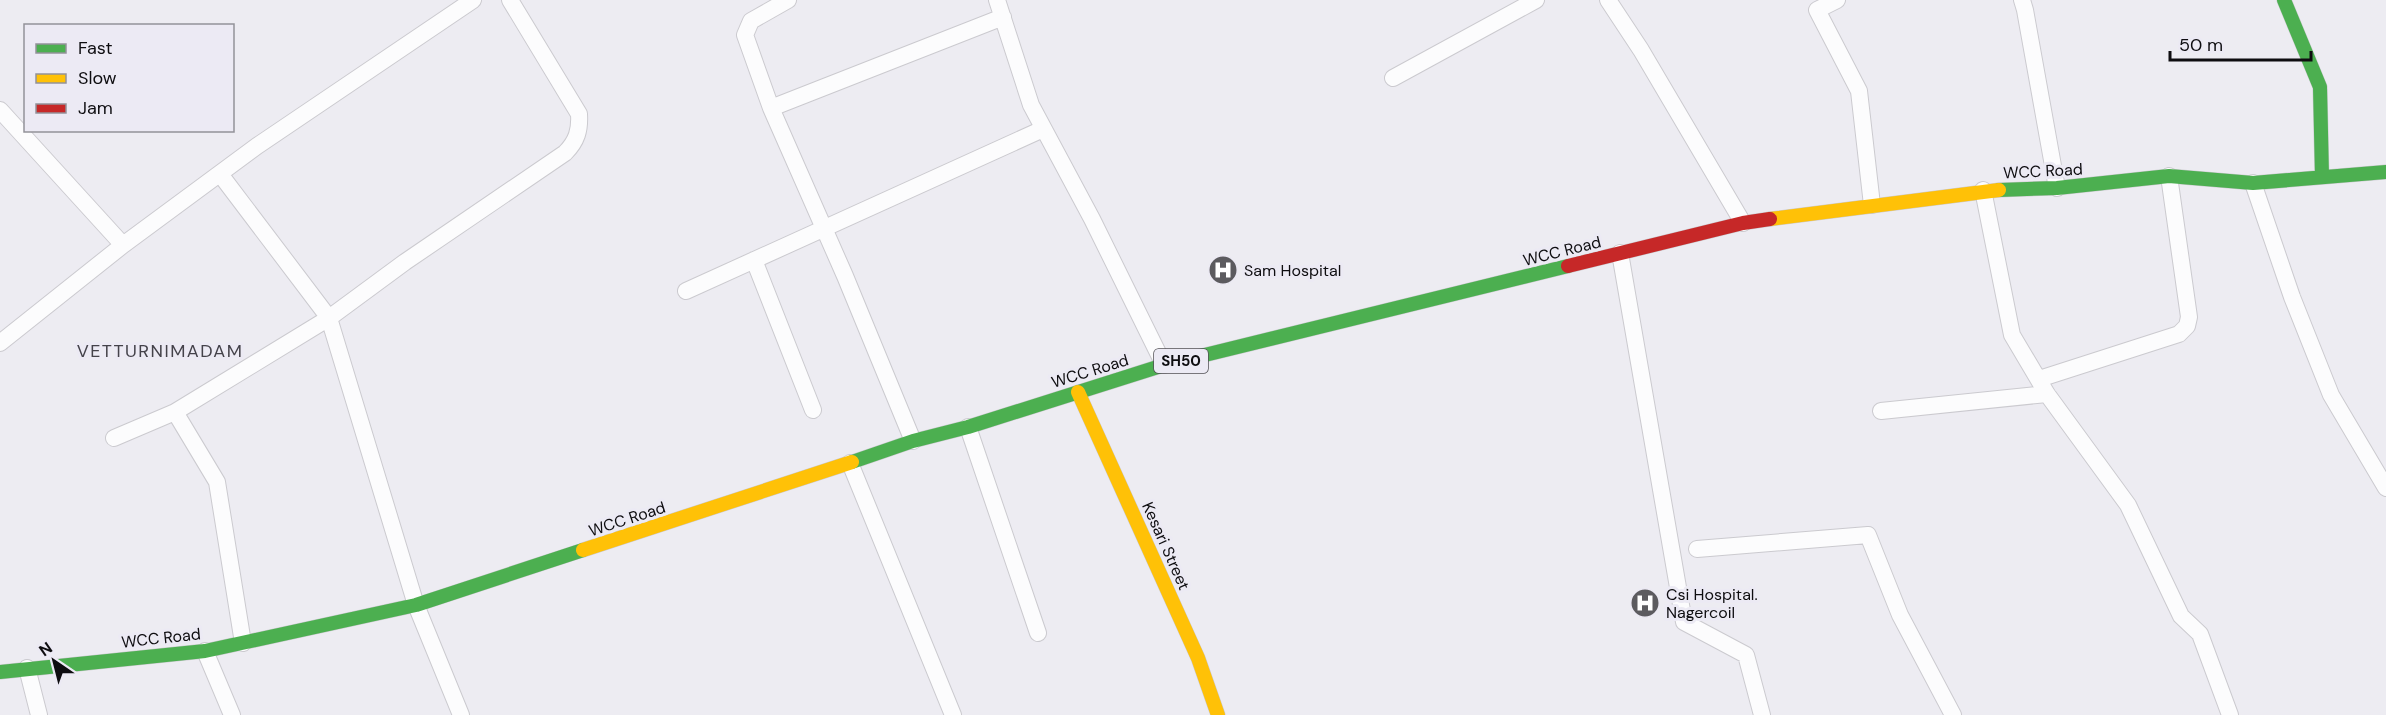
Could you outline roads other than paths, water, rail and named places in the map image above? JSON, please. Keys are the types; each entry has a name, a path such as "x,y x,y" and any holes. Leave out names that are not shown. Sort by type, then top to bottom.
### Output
{"main road":[{"path":"2284,0 2320,87 2322,177"},
{"name":"WCC Road","path":"0,672 205,651 416,605 913,441 968,427 1164,365 1743,223 1983,190 2057,188 2169,177 2253,183 2386,172"},
{"name":"Kesari Street","path":"1078,392 1198,658 1218,715"}],"street":[{"path":"0,343 123,245 257,146 473,0"},
{"path":"114,438 175,411 328,318 565,153 575,143 580,127 579,114 510,0"},
{"path":"788,0 751,21 745,35 771,108 913,441"},
{"path":"997,0 1030,105 1092,219 1164,365"},
{"path":"1393,78 1536,0"},
{"path":"1608,0 1641,50 1743,223"},
{"path":"1837,0 1817,10 1859,91 1872,206"},
{"path":"2022,0 2057,188"},
{"path":"771,108 1003,17"},
{"path":"0,110 123,245"},
{"path":"686,291 1043,129"},
{"path":"220,174 328,318 416,605 461,715"},
{"path":"1881,411 2043,387 2179,334 2187,326 2189,317 2169,177"},
{"path":"2253,183 2292,297 2331,395 2386,488"},
{"path":"1983,190 2012,335 2043,387 2128,505 2181,616 2200,634 2230,715"},
{"path":"1620,253 1684,622 1746,656 1762,715"},
{"path":"754,260 813,410"},
{"path":"175,411 217,482 243,643"},
{"path":"968,427 1038,633"},
{"path":"850,463 953,715"},
{"path":"1697,549 1868,535 1900,615 1953,715"},
{"path":"205,651 232,715"},
{"path":"27,668 39,715"}],"place":[{"name":"Sam Hospital","path":"1223,270"},
{"name":"Csi Hospital. Nagercoil","path":"1645,603"}],"district":[{"name":"VETTURNIMADAM","path":"160,351"}]}
